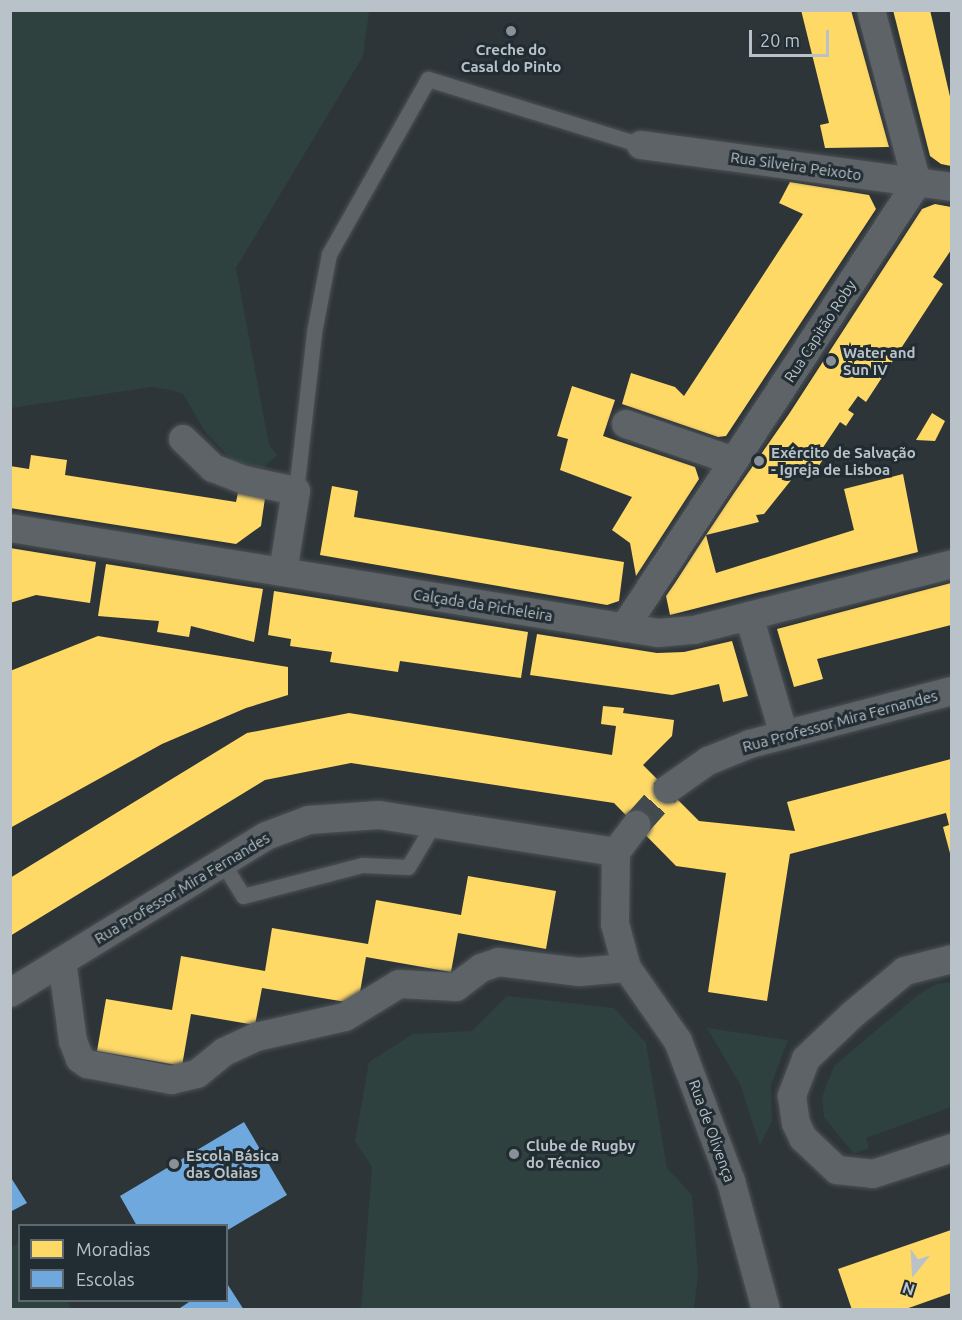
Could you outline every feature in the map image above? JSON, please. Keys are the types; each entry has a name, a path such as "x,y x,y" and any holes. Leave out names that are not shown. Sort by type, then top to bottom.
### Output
{"street":[{"path":"871,10 917,183"},
{"name":"Rua Silveira Peixoto","path":"641,145 951,187"},
{"name":"Rua Capitão Roby","path":"624,628 917,183"},
{"path":"627,424 734,461"},
{"path":"183,439 213,468 244,480 296,491 283,572"},
{"name":"Calçada da Picheleira","path":"10,528 624,628 682,633 951,564"},
{"path":"749,616 783,735"},
{"name":"Rua Professor Mira Fernandes","path":"668,789 708,761 783,735 951,691"},
{"name":"Rua Professor Mira Fernandes","path":"10,993 266,836 309,820 379,815 616,852"},
{"path":"616,852 636,825"},
{"name":"Rua de Olivença","path":"616,852 615,924 627,968 678,1041 731,1181 766,1310"},
{"path":"951,959 920,964 906,971 861,1007 814,1048 800,1070 792,1096 796,1123 804,1138 837,1170 873,1174 951,1148"},
{"path":"62,961 73,1041 80,1059 87,1064 171,1080 196,1074 224,1052 256,1037 345,1017 399,984 456,987 481,968 498,962 579,972 627,968"}],"lane":[{"path":"296,491 314,332 329,254 428,79 641,145"},
{"path":"222,862 243,896 362,865 408,867 434,823"}],"green space":[{"path":"11,11 369,11 363,56 236,268 269,445 277,455 262,469 240,468 206,433 183,394 171,390 151,387 11,408"},
{"path":"950,982 951,1107 866,1138 869,1148 854,1154 824,1117 822,1097 834,1066 918,995 936,984"},
{"name":"Clube de Rugby do Técnico","path":"507,996 614,1008 646,1043 667,1168 692,1195 698,1273 694,1309 361,1309 372,1167 355,1141 369,1062 413,1034 472,1031"},
{"path":"707,1028 788,1040 771,1085 772,1121 760,1145 740,1084"},
{"path":"18,1243 18,1302 68,1302 72,1309 11,1309 11,1247"}],"building: Moradias":[{"path":"801,10 851,10 889,147 825,148 820,125 829,123"},
{"path":"893,10 930,10 951,101 951,166 941,164 930,156"},
{"path":"790,182 869,195 876,209 726,436 718,437 622,404 631,373 675,387 684,396 803,214 779,203"},
{"path":"935,204 951,207 951,250 933,277 943,284 866,402 858,396 848,410 854,414 846,426 840,422 820,452 826,455 818,467 812,463 806,473 800,469 764,514 756,515 759,522 706,535 789,414 922,209"},
{"path":"572,386 615,400 603,436 695,467 699,479 636,576 630,543 612,530 632,497 560,470 568,439 557,436"},
{"path":"932,413 945,421 935,441 916,440"},
{"path":"31,455 67,460 65,475 236,502 238,493 265,498 261,526 236,544 10,508 10,466 29,469"},
{"path":"903,474 918,552 670,615 666,596 706,535 716,573 854,530 844,489"},
{"path":"332,486 358,491 354,517 624,562 619,601 607,605 320,555"},
{"path":"10,548 96,562 90,603 36,595 10,603"},
{"path":"106,564 263,589 254,642 191,626 189,637 157,632 159,621 98,616"},
{"path":"951,583 951,625 817,659 823,679 794,687 777,629"},
{"path":"274,591 528,632 521,678 400,661 398,672 330,662 332,652 290,646 291,639 268,635"},
{"path":"537,634 657,653 684,652 732,641 748,696 723,702 719,684 672,695 530,675"},
{"path":"98,636 288,667 288,695 246,708 162,744 10,828 10,671"},
{"path":"603,706 624,708 623,713 674,720 672,736 643,765 699,821 795,831 787,802 951,759 951,857 943,827 949,825 946,813 790,854 767,1001 708,992 726,873 676,866 614,803 351,763 265,780 10,936 10,878 247,733 349,713 612,755 616,726 601,724"},
{"path":"468,876 556,891 546,949 458,933 451,972 366,957 358,1004 262,988 255,1025 191,1014 182,1066 97,1051 106,999 172,1010 181,956 265,971 272,928 368,944 376,900 461,915"},
{"path":"951,1230 951,1293 903,1310 852,1310 838,1269"}],"building: Escolas":[{"path":"244,1122 287,1195 228,1230 228,1224 136,1224 120,1196"},
{"path":"10,1176 27,1203 10,1212"},
{"path":"228,1285 244,1310 177,1310 189,1302 228,1302"}],"tunnel":[{"path":"636,825 668,789"}],"place":[{"name":"Creche do Casal do Pinto","path":"511,31"},
{"name":"Water and Sun IV","path":"831,361"},
{"name":"Exército de Salvação - Igreja de Lisboa","path":"759,461"},
{"name":"Clube de Rugby do Técnico","path":"514,1154"},
{"name":"Escola Básica das Olaias","path":"174,1164"}]}
